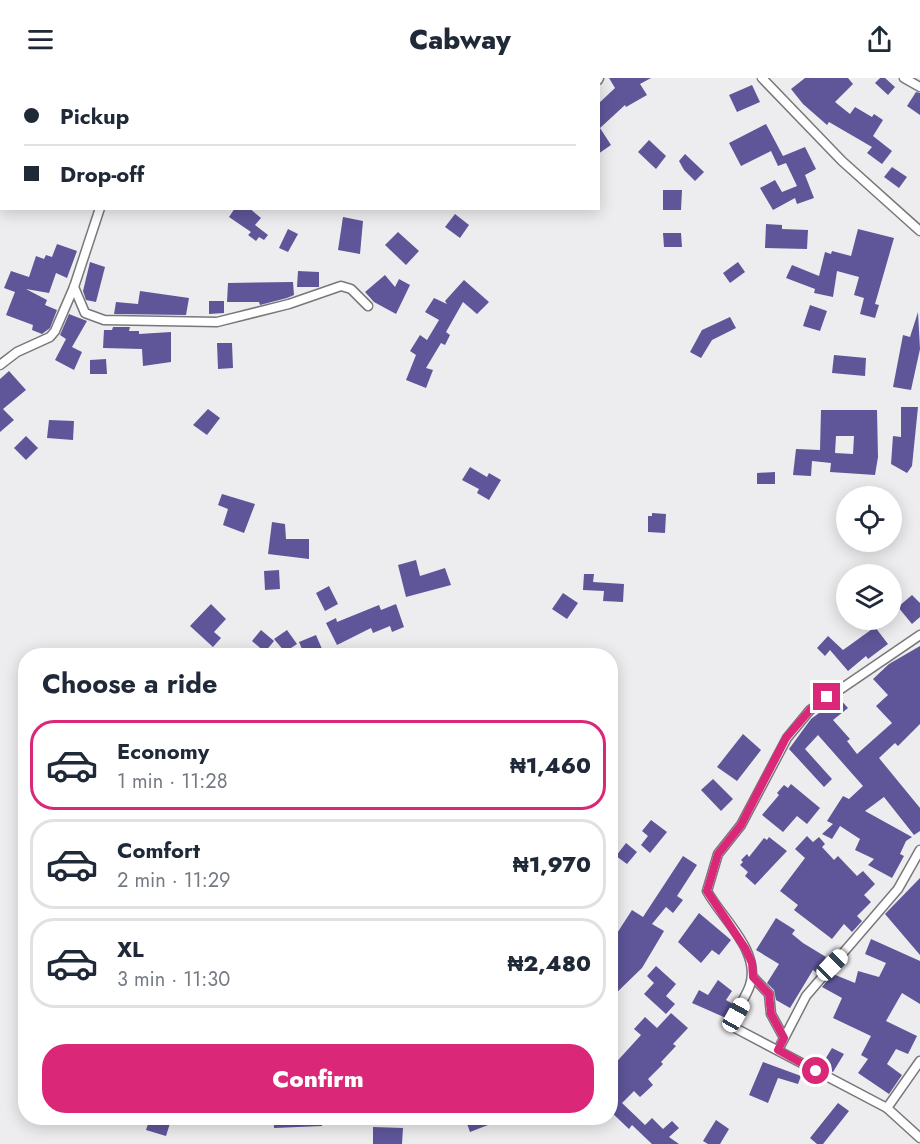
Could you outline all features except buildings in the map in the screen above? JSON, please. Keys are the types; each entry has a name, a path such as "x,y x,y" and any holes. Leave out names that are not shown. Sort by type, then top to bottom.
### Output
{"street":[{"path":"762,78 842,161 920,231"},
{"path":"904,78 920,87"},
{"path":"0,365 17,352 50,337 74,287 99,210"},
{"path":"74,287 85,313 114,321 217,322 289,304 341,286 351,289 368,306"},
{"path":"920,635 810,710 786,738 741,825 718,854 707,891 745,948 752,963 753,977 736,1015 735,1028 887,1108 920,1138"},
{"path":"778,1050 806,996 898,889 920,850"},
{"path":"753,977 769,994 771,1014 784,1038"},
{"path":"887,1108 920,1061"}],"route":[{"path":"816,1071 778,1050 784,1038 771,1014 769,994 753,977 752,963 745,948 707,891 708,879 718,854 741,825 762,789 786,738 810,710 827,697"}]}
